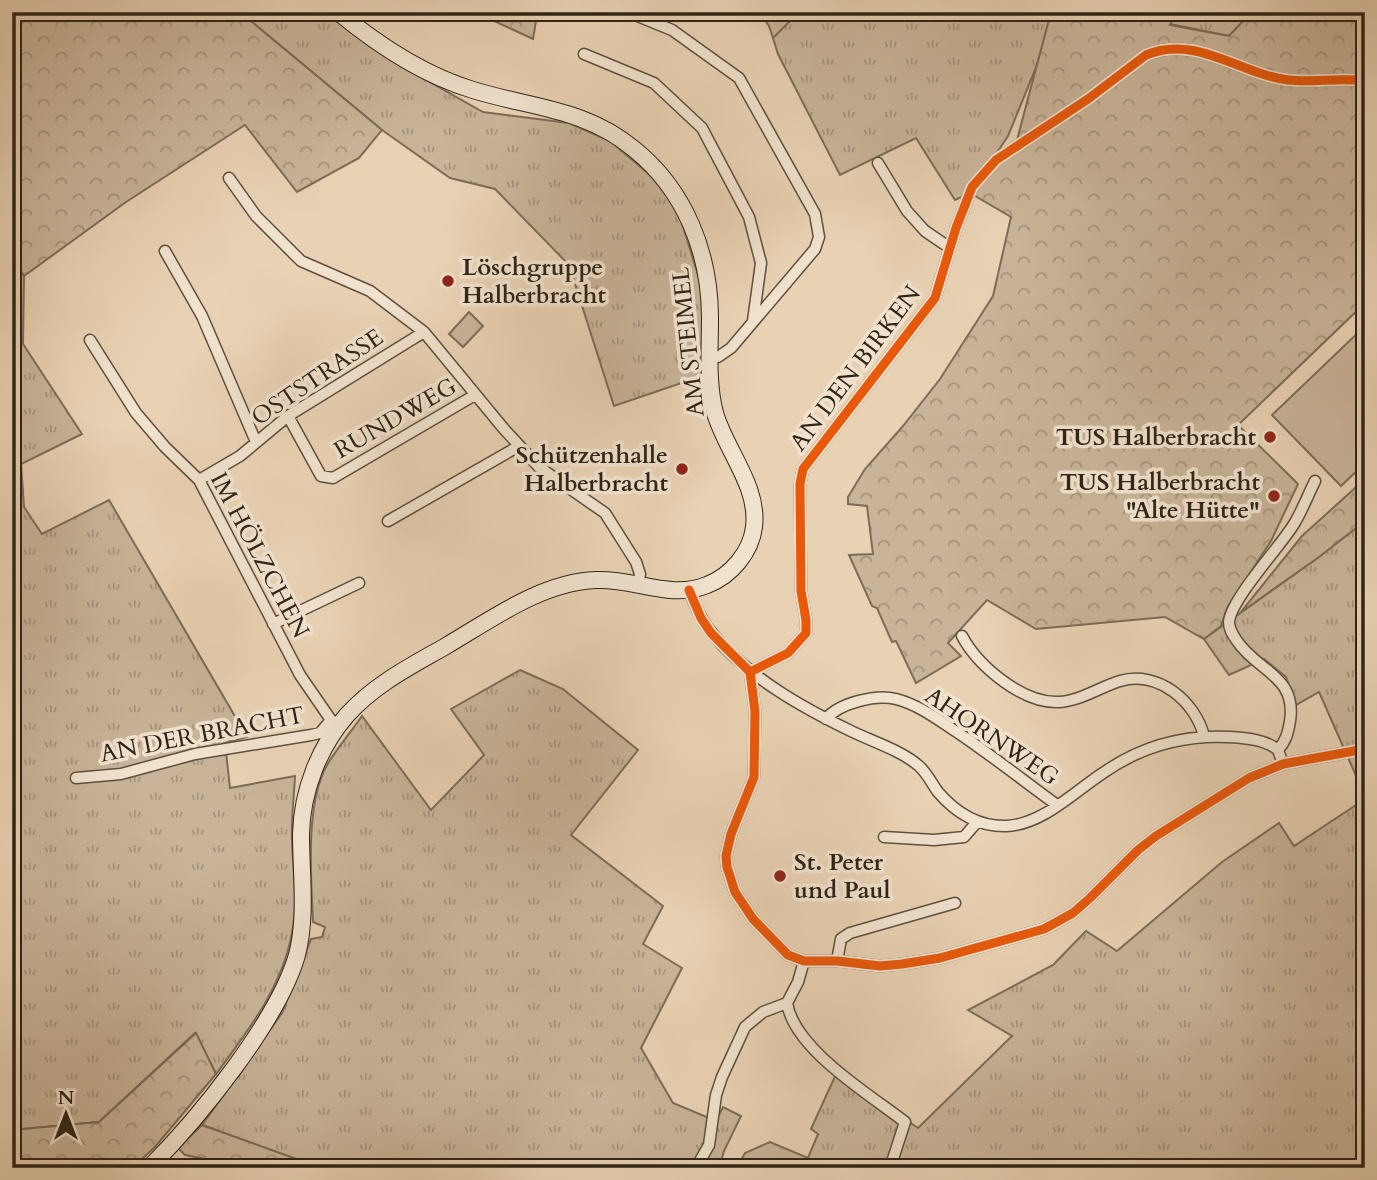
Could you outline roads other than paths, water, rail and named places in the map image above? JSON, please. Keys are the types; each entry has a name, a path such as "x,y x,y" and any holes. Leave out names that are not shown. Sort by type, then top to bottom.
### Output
{"main road":[{"name":"AM STEIMEL","path":"338,12 377,41 438,77 476,91 580,117 619,137 647,160 673,190 689,218 698,242 709,302 709,358 714,409 753,503 754,530 749,544 734,566 716,580 689,590"},
{"path":"149,1168 228,1075 268,1017 284,988 296,955 302,926 301,835 304,804 335,722 382,683 542,593 580,581 603,579 672,591 689,590"}],"street":[{"path":"628,12 672,30 739,78 815,214 818,237 815,249 726,353 709,358"},
{"name":"AN DEN BIRKEN","path":"750,672 788,653 806,634 801,580 800,484 803,469 935,298 972,187 996,160 1088,99 1146,55 1157,51 1191,50 1285,80 1365,80"},
{"path":"584,54 654,83 702,128 749,217 761,263 753,321"},
{"path":"878,163 907,211 925,231 950,248"},
{"path":"229,178 256,216 302,261 370,291 424,332 539,467 605,513 636,562 640,574 638,584"},
{"path":"165,251 202,316 256,442"},
{"name":"OSTSTRASSE","path":"199,480 240,456 288,416 424,332"},
{"name":"IM HÖLZCHEN","path":"90,340 136,413 165,447 199,480 300,675 335,722"},
{"name":"RUNDWEG","path":"288,416 321,477 327,479 475,395"},
{"path":"388,521 519,446"},
{"path":"1278,750 1286,741 1291,705 1289,694 1283,683 1254,661 1239,645 1230,631 1230,622 1237,603 1295,523 1315,481"},
{"path":"273,624 359,583"},
{"path":"689,590 711,633 750,672 826,719 919,767 958,812 977,822 996,826 1020,824 1057,805 1106,770 1169,741 1204,736 1264,742 1278,750 1283,764"},
{"path":"962,636 971,653 1017,691 1048,701 1060,702 1075,698 1122,680 1149,680 1174,691 1187,704 1200,719 1204,736"},
{"path":"750,672 755,711 755,770 752,784 730,834 727,867 731,884 753,919 788,955 804,961 837,961 880,966 912,963 940,958 1044,929 1073,913 1156,836 1229,790 1283,764 1365,749"},
{"name":"AHORNWEG","path":"826,719 831,712 844,705 886,698 924,709 1057,805"},
{"name":"AN DER BRACHT","path":"76,778 121,774 195,754 311,735 320,733 335,722"},
{"path":"884,837 934,840 964,837 977,822"},
{"path":"837,961 841,939 849,933 955,903"},
{"path":"804,961 798,982 787,1003 791,1019 804,1042 905,1122 890,1168"},
{"path":"696,1168 709,1145 716,1095 722,1077 745,1027 763,1012 787,1003"}],"place":[{"name":"Löschgruppe Halberbracht","path":"448,281"},
{"name":"TUS Halberbracht","path":"1270,437"},
{"name":"Schützenhalle Halberbracht","path":"682,469"},
{"name":"TUS Halberbracht \"Alte Hütte\"","path":"1274,496"},
{"name":"St. Peter und Paul","path":"780,876"}]}
